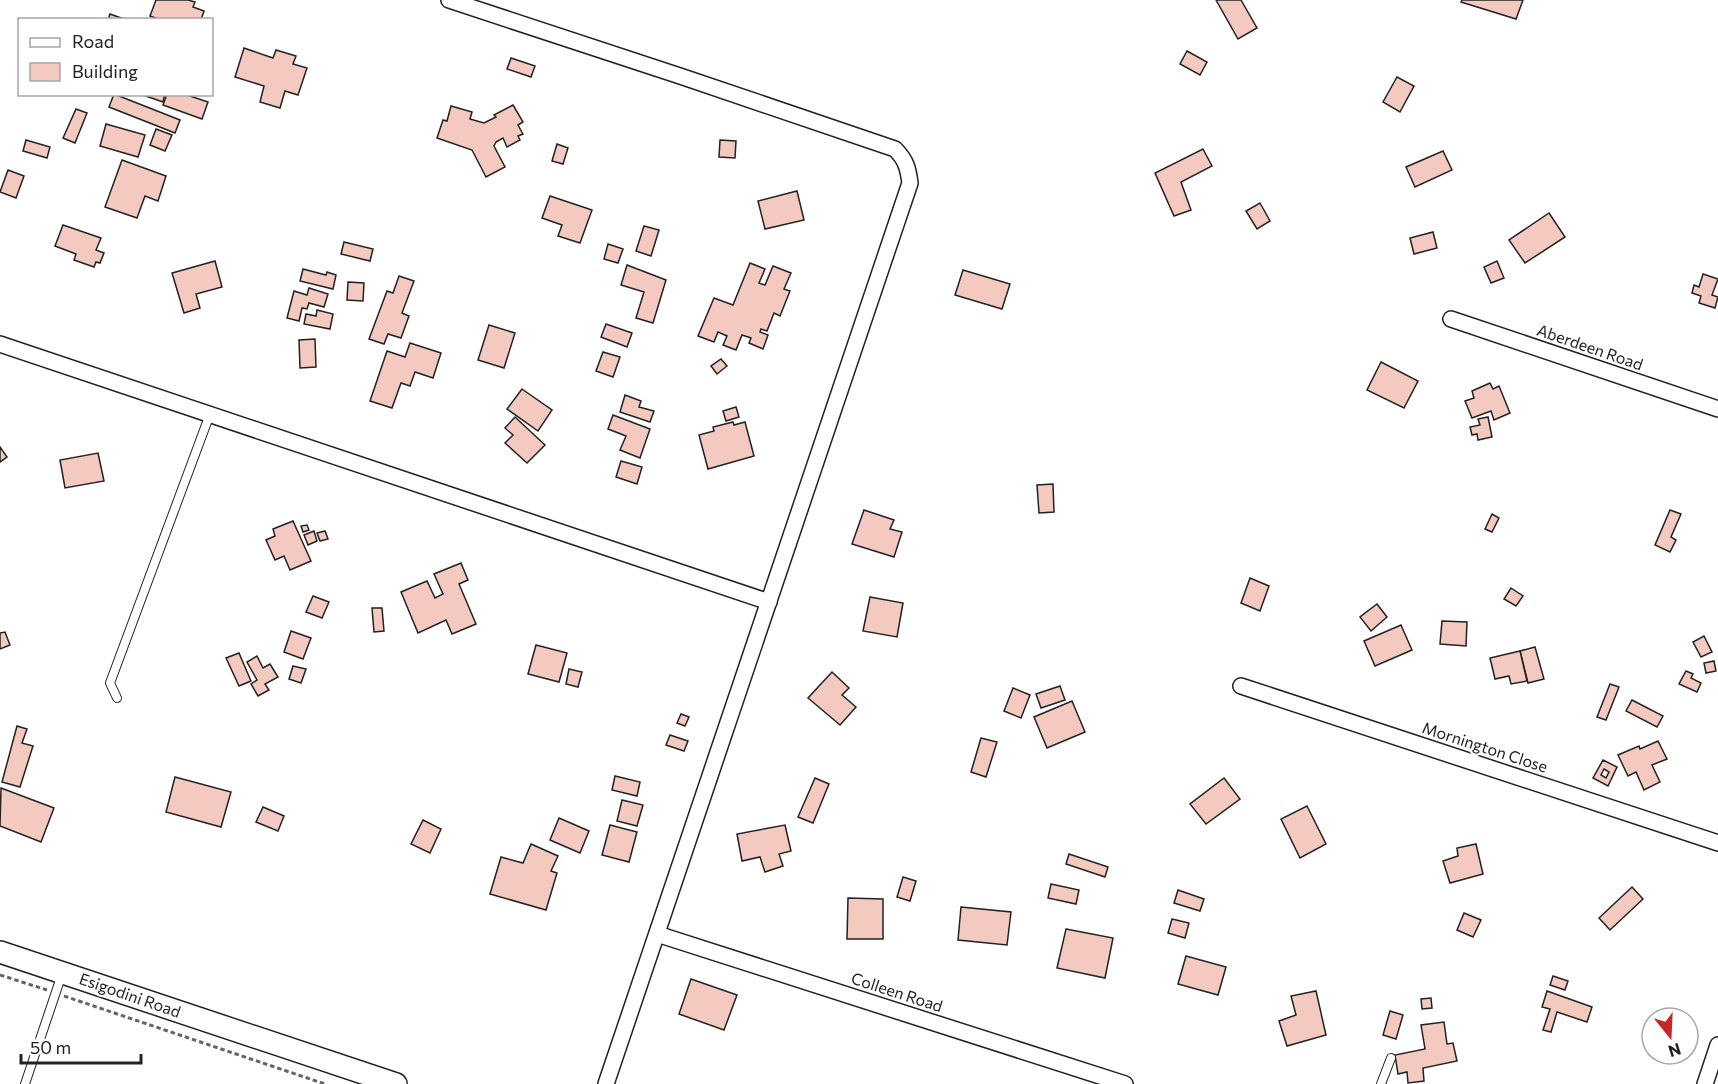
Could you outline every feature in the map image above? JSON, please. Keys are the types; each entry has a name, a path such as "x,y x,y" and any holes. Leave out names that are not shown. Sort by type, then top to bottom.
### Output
{"main road":[{"name":"Esigodini Road","path":"0,952 396,1084"}],"street":[{"path":"448,0 895,150 904,158 910,183 606,1084"},
{"name":"Aberdeen Road","path":"1451,319 1718,409"},
{"path":"0,344 769,602"},
{"name":"Mornington Close","path":"1241,686 1718,843"},
{"name":"Colleen Road","path":"657,934 1125,1084"},
{"path":"1705,1084 1718,1045"}],"lane":[{"path":"117,698 110,683 210,414"},
{"path":"25,1084 63,972"},
{"path":"1381,1084 1391,1058"}],"path":[{"path":"0,975 325,1084"}],"building":[{"path":"156,0 188,0 195,2 193,7 204,11 202,18 150,16"},
{"path":"1216,0 1241,0 1257,28 1238,39"},
{"path":"1462,0 1523,0 1516,19 1461,2"},
{"path":"110,14 121,18 109,18"},
{"path":"244,48 273,58 276,50 296,56 293,64 307,68 298,95 285,91 280,108 260,102 264,86 235,77"},
{"path":"1187,51 1207,62 1200,75 1180,64"},
{"path":"511,58 535,66 531,77 507,69"},
{"path":"1397,77 1414,86 1400,112 1383,102"},
{"path":"113,96 119,96 180,120 175,133 109,107"},
{"path":"146,96 164,96 163,102"},
{"path":"166,96 190,96 208,102 202,119 163,105"},
{"path":"513,105 523,122 518,125 523,134 518,136 520,140 507,147 503,138 496,142 494,146 505,167 486,177 472,150 437,138 443,120 447,121 451,106 472,112 470,119 484,123"},
{"path":"76,109 87,113 75,143 63,138"},
{"path":"106,124 145,135 138,157 100,146"},
{"path":"156,129 172,135 165,151 150,145"},
{"path":"26,140 50,147 47,158 23,151"},
{"path":"720,140 736,141 735,158 719,157"},
{"path":"557,144 568,148 563,164 552,161"},
{"path":"1203,149 1212,166 1181,182 1191,210 1174,216 1155,173"},
{"path":"1443,151 1452,170 1415,187 1406,167"},
{"path":"122,160 166,176 158,201 145,196 137,218 105,207"},
{"path":"8,170 24,176 16,198 0,192"},
{"path":"797,191 804,220 765,229 758,201"},
{"path":"550,196 592,210 580,243 558,236 562,225 542,218"},
{"path":"1260,203 1270,221 1257,229 1246,211"},
{"path":"1549,213 1565,237 1525,263 1509,240"},
{"path":"63,225 101,238 96,250 104,253 100,263 96,262 94,267 74,260 76,254 55,246"},
{"path":"644,226 659,230 651,256 636,251"},
{"path":"1433,232 1437,248 1414,254 1410,238"},
{"path":"344,242 373,249 370,261 341,254"},
{"path":"608,244 623,249 618,263 604,259"},
{"path":"215,261 222,287 196,294 200,308 184,313 172,273"},
{"path":"1497,261 1504,278 1491,283 1484,267"},
{"path":"750,263 765,269 759,283 765,285 773,266 791,273 784,289 790,291 780,316 774,313 767,331 761,329 760,332 768,335 763,349 749,343 751,338 742,335 736,350 723,345 727,336 718,332 714,342 698,336 714,298 733,305"},
{"path":"627,265 666,280 653,323 636,318 644,292 621,285"},
{"path":"303,269 336,275 333,289 300,281"},
{"path":"963,270 1010,284 1002,309 955,295"},
{"path":"1703,274 1718,279 1712,295 1718,297 1715,308 1699,303 1701,296 1692,293 1694,285 1699,287"},
{"path":"399,276 414,281 402,313 409,316 401,338 388,334 384,344 369,339 387,291 393,293"},
{"path":"348,282 364,283 363,301 347,300"},
{"path":"309,288 328,294 324,307 309,303 307,309 302,308 299,321 287,318 294,291 307,295"},
{"path":"317,310 333,314 330,329 304,324 306,314 316,316"},
{"path":"606,324 632,333 627,347 601,337"},
{"path":"489,325 515,333 504,368 478,360"},
{"path":"315,339 316,367 300,368 299,340"},
{"path":"410,343 441,353 433,378 415,372 410,386 401,383 392,408 370,401 387,351 405,357"},
{"path":"603,352 620,357 613,377 596,371"},
{"path":"721,359 727,366 717,374 711,366"},
{"path":"1381,362 1418,381 1404,408 1367,390"},
{"path":"1490,383 1493,389 1499,386 1510,413 1494,420 1491,411 1472,418 1465,401 1474,398 1472,391"},
{"path":"522,389 552,410 538,431 507,409"},
{"path":"625,395 641,401 639,407 654,411 650,422 620,412"},
{"path":"736,407 739,417 726,421 723,411"},
{"path":"613,415 650,429 640,458 620,450 626,436 608,429"},
{"path":"515,417 545,445 527,463 505,443 513,435 505,428"},
{"path":"1488,417 1492,437 1478,440 1477,434 1472,435 1470,427 1480,425 1478,419"},
{"path":"733,422 734,425 745,422 754,456 708,469 699,435 714,431 713,427"},
{"path":"0,447 7,457 0,462"},
{"path":"98,453 104,481 65,488 60,460"},
{"path":"621,461 642,467 637,484 616,477"},
{"path":"1053,484 1054,512 1039,513 1037,485"},
{"path":"864,510 894,520 890,529 902,532 894,557 852,544"},
{"path":"1670,510 1681,514 1671,537 1676,540 1670,552 1655,545"},
{"path":"1492,514 1499,518 1492,532 1485,529"},
{"path":"293,521 311,561 290,570 284,556 275,560 266,540 275,536 273,529"},
{"path":"307,525 309,530 303,532 301,526"},
{"path":"314,531 317,541 308,545 304,535"},
{"path":"325,531 328,539 320,541 317,533"},
{"path":"461,563 468,580 459,584 476,624 452,634 446,620 418,633 401,592 427,581 435,598 443,594 434,574"},
{"path":"1250,578 1269,586 1260,611 1241,603"},
{"path":"1511,588 1523,596 1516,606 1504,599"},
{"path":"313,596 329,602 322,618 306,612"},
{"path":"870,597 903,603 897,637 863,631"},
{"path":"1377,604 1387,617 1371,631 1360,617"},
{"path":"372,608 382,608 384,631 374,632"},
{"path":"1442,621 1467,622 1466,646 1440,644"},
{"path":"1401,625 1412,650 1375,666 1364,641"},
{"path":"291,631 311,638 303,659 284,652"},
{"path":"5,632 10,645 0,649 0,633"},
{"path":"1704,636 1712,652 1701,657 1693,642"},
{"path":"536,645 567,653 559,682 528,674"},
{"path":"1535,647 1544,679 1528,683 1520,651"},
{"path":"1520,651 1527,681 1511,684 1509,676 1495,679 1490,658"},
{"path":"239,653 251,681 239,686 226,658"},
{"path":"257,656 263,668 270,664 278,677 265,684 269,690 258,696 251,684 257,680 247,662"},
{"path":"1714,661 1716,671 1706,673 1704,663"},
{"path":"293,666 306,669 301,683 289,679"},
{"path":"569,669 582,672 578,687 566,684"},
{"path":"1686,671 1693,674 1691,678 1701,683 1697,692 1679,684"},
{"path":"832,672 849,688 842,695 856,707 840,725 808,698"},
{"path":"1610,684 1619,687 1606,720 1597,717"},
{"path":"1060,686 1065,700 1041,708 1036,694"},
{"path":"1013,688 1030,695 1021,718 1004,711"},
{"path":"1632,700 1663,716 1657,727 1626,711"},
{"path":"1072,701 1085,732 1047,748 1034,717"},
{"path":"681,714 689,717 685,726 677,723"},
{"path":"17,726 27,729 22,743 33,746 20,787 2,782"},
{"path":"670,735 688,741 684,751 666,745"},
{"path":"981,738 997,742 986,777 971,772"},
{"path":"1658,741 1667,759 1652,765 1660,782 1644,790 1636,772 1628,776 1618,755"},
{"path":"1603,760 1617,767 1608,786 1593,778","holes":["1604,769 1609,772 1606,778 1601,775"]},
{"path":"615,776 640,782 637,796 612,790"},
{"path":"175,777 231,792 221,827 166,812"},
{"path":"815,778 829,784 813,823 798,817"},
{"path":"1224,778 1240,799 1206,824 1190,804"},
{"path":"1,788 54,808 41,842 0,826"},
{"path":"622,800 643,805 637,826 617,821"},
{"path":"1307,806 1326,844 1300,858 1281,819"},
{"path":"263,807 284,816 278,831 256,822"},
{"path":"559,818 589,831 580,853 550,840"},
{"path":"423,820 441,829 430,853 411,844"},
{"path":"610,825 637,832 629,862 602,855"},
{"path":"785,825 791,851 779,854 783,866 765,872 760,857 742,861 737,834"},
{"path":"531,844 558,856 551,871 557,873 546,910 490,894 501,857 523,863"},
{"path":"1476,844 1483,874 1450,883 1443,861 1458,856 1457,848"},
{"path":"1069,854 1108,867 1105,877 1066,864"},
{"path":"903,877 916,881 910,901 897,897"},
{"path":"1051,884 1079,890 1076,904 1048,898"},
{"path":"1632,887 1643,899 1610,930 1599,918"},
{"path":"1178,890 1204,899 1200,911 1174,903"},
{"path":"848,898 883,899 883,939 847,939"},
{"path":"961,907 1011,912 1007,945 958,940"},
{"path":"1464,913 1481,920 1473,937 1457,930"},
{"path":"1172,919 1189,923 1185,938 1168,933"},
{"path":"1066,929 1113,938 1105,978 1057,968"},
{"path":"1186,956 1226,967 1218,995 1178,984"},
{"path":"1553,976 1568,981 1565,990 1550,985"},
{"path":"691,979 737,995 724,1030 679,1014"},
{"path":"1316,991 1326,1035 1287,1046 1279,1021 1296,1015 1291,996"},
{"path":"1547,991 1592,1007 1587,1022 1557,1012 1551,1032 1543,1030 1550,1009 1542,1007"},
{"path":"1431,998 1432,1008 1422,1009 1421,999"},
{"path":"1390,1011 1403,1015 1396,1039 1383,1035"},
{"path":"1444,1022 1447,1044 1453,1043 1457,1061 1423,1068 1424,1081 1408,1083 1407,1072 1398,1074 1395,1055 1425,1049 1421,1025"}]}
